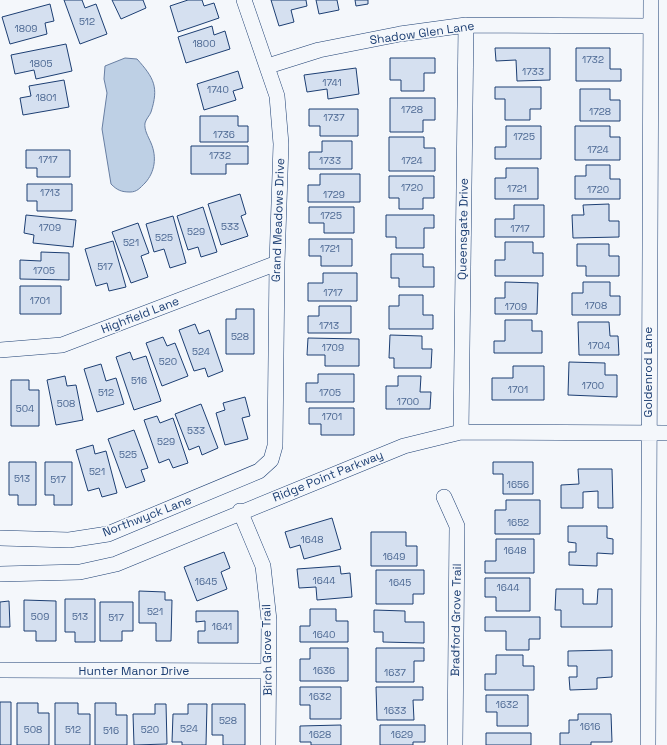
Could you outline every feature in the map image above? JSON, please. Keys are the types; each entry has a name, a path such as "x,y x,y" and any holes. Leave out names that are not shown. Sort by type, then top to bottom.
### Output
{"street":[{"name":"Grand Meadows Drive","path":"244,0 268,66 277,96 280,144 275,446"},
{"name":"Goldenrod Lane","path":"648,745 648,434 651,0"},
{"name":"Shadow Glen Lane","path":"268,66 319,50 400,34 466,25 651,26"},
{"name":"Queensgate Drive","path":"461,432 466,25"},
{"name":"Highfield Lane","path":"0,350 62,345 277,263"},
{"name":"Ridge Point Parkway","path":"0,574 80,572 116,564 240,511 404,446 461,432 667,433"},
{"name":"Northwyck Lane","path":"0,538 70,540 108,534 259,471 271,460 275,446"},
{"name":"Bradford Grove Trail","path":"444,497 457,526 455,745"},
{"name":"Birch Grove Trail","path":"240,511 263,566 269,620 268,745"},
{"name":"Hunter Manor Drive","path":"0,670 268,672"}],"water":[{"path":"125,58 137,59 151,78 155,89 151,112 145,126 153,148 153,169 142,187 132,192 124,192 115,188 111,184 102,129 107,93 104,79 105,66"}],"building":[{"path":"64,0 82,0 85,8 96,4 107,34 80,44"},
{"path":"112,0 143,0 146,8 121,19"},
{"path":"188,0 202,0 204,6 214,3 219,18 178,32 170,6"},
{"path":"271,0 306,0 307,6 291,10 294,22 279,26"},
{"path":"316,0 337,0 339,10 319,14"},
{"path":"355,0 368,0 368,4 356,6"},
{"path":"50,4 54,21 45,23 47,34 10,44 2,17"},
{"path":"212,26 214,35 225,31 230,49 186,63 178,37"},
{"path":"66,44 72,71 36,79 34,70 15,74 11,55"},
{"path":"495,48 550,48 550,80 517,81 516,60 496,61"},
{"path":"576,48 610,48 610,69 621,69 621,81 576,81"},
{"path":"390,58 435,58 435,73 424,73 424,91 401,91 401,80 390,80"},
{"path":"356,68 359,94 328,99 327,89 307,92 304,75"},
{"path":"238,71 243,88 233,91 236,100 204,110 197,84"},
{"path":"64,80 69,107 23,115 20,98 31,96 29,86"},
{"path":"495,87 541,87 541,109 530,109 530,120 505,120 505,99 495,99"},
{"path":"580,89 610,89 610,100 620,100 620,121 580,121"},
{"path":"390,98 435,98 435,120 423,120 423,132 390,132"},
{"path":"309,109 358,109 358,136 320,136 320,126 309,126"},
{"path":"200,116 238,116 238,126 248,126 248,142 200,142"},
{"path":"506,126 541,126 541,159 495,159 495,147 506,147"},
{"path":"575,126 610,126 610,137 620,137 620,160 575,160"},
{"path":"389,137 424,137 424,148 435,148 435,171 389,171"},
{"path":"322,141 352,141 352,169 309,169 309,152 322,152"},
{"path":"191,146 248,146 248,164 226,164 226,174 191,174"},
{"path":"26,150 70,150 70,177 37,177 37,168 26,168"},
{"path":"586,165 610,165 610,179 620,179 620,199 575,199 575,176 586,176"},
{"path":"506,168 538,168 538,199 495,199 495,178 506,178"},
{"path":"320,174 360,174 360,202 308,202 308,185 320,185"},
{"path":"389,176 434,176 434,198 423,198 423,209 399,209 399,198 389,198"},
{"path":"27,184 72,184 72,211 37,211 37,201 27,201"},
{"path":"240,194 246,214 241,216 248,236 221,245 208,204"},
{"path":"609,204 609,221 619,221 619,237 573,238 572,215 584,215 583,205"},
{"path":"514,205 544,205 544,237 495,237 495,219 514,219"},
{"path":"203,207 217,252 201,257 198,247 188,250 177,216"},
{"path":"309,207 354,207 354,233 324,233 324,223 309,223"},
{"path":"26,215 76,220 73,247 33,243 34,235 24,233"},
{"path":"386,215 434,215 434,228 424,228 424,248 396,248 396,237 386,237"},
{"path":"173,216 186,263 170,268 164,249 154,252 146,224"},
{"path":"138,223 149,253 141,256 148,277 131,283 112,232"},
{"path":"309,239 352,239 352,266 321,266 321,256 309,256"},
{"path":"113,241 126,287 109,291 107,283 96,286 85,249"},
{"path":"505,242 533,242 533,253 543,253 543,276 495,276 495,260 505,260"},
{"path":"577,244 609,244 609,256 619,256 619,276 586,276 586,266 577,266"},
{"path":"41,252 69,253 69,280 20,279 20,260 41,261"},
{"path":"391,254 423,254 423,267 434,267 434,287 399,287 399,278 391,278"},
{"path":"323,273 357,273 357,301 308,301 308,283 323,283"},
{"path":"505,282 538,283 537,314 495,314 495,298 505,298"},
{"path":"583,282 610,282 610,296 620,296 620,315 572,315 572,293 583,293"},
{"path":"20,286 61,286 61,314 20,314"},
{"path":"399,295 423,295 423,315 433,315 433,329 389,329 389,306 399,306"},
{"path":"319,306 351,306 351,333 308,333 308,316 319,316"},
{"path":"236,309 254,309 254,354 226,354 226,319 236,319"},
{"path":"505,320 532,320 532,331 542,331 542,353 494,353 494,341 505,341"},
{"path":"578,322 609,322 610,336 618,336 619,355 579,355"},
{"path":"195,324 199,334 209,330 223,371 208,377 205,368 194,371 179,330"},
{"path":"390,335 422,336 422,349 432,349 431,368 394,368 394,358 389,358"},
{"path":"163,337 167,346 175,343 188,376 162,386 146,343"},
{"path":"308,338 359,339 359,366 325,366 325,355 307,355"},
{"path":"130,352 133,360 146,356 161,401 134,410 116,357"},
{"path":"569,362 605,363 605,375 617,375 617,397 568,395"},
{"path":"101,364 106,381 116,378 124,404 97,412 84,369"},
{"path":"513,366 544,366 544,400 492,400 492,378 513,378"},
{"path":"318,374 354,374 354,402 306,402 306,383 318,383"},
{"path":"65,376 67,386 76,385 83,420 56,425 47,380"},
{"path":"398,376 421,376 420,392 431,392 430,409 386,409 386,386 398,386"},
{"path":"11,380 29,380 29,390 39,390 39,426 11,426"},
{"path":"245,397 250,416 242,418 248,439 225,445 216,413 225,410 223,403"},
{"path":"201,404 218,448 202,455 199,446 189,450 175,414"},
{"path":"309,408 354,408 354,435 321,435 321,424 309,424"},
{"path":"157,416 160,423 173,418 188,463 173,468 169,459 159,463 144,420"},
{"path":"134,430 148,468 141,470 145,481 126,488 108,439"},
{"path":"93,445 95,454 106,451 117,493 102,497 99,488 88,491 76,450"},
{"path":"9,462 36,462 36,505 18,505 18,495 9,495"},
{"path":"45,462 72,462 72,505 54,505 54,495 45,495"},
{"path":"493,462 533,462 533,494 503,494 503,474 493,474"},
{"path":"578,469 612,469 613,508 598,508 598,491 583,492 583,508 561,508 561,485 579,484"},
{"path":"506,500 540,500 540,534 495,534 495,510 506,510"},
{"path":"332,518 341,549 304,559 300,545 290,548 285,532"},
{"path":"568,526 607,526 607,538 613,539 613,554 597,553 597,566 569,565 569,552 576,552 576,543 568,542"},
{"path":"371,532 406,532 406,546 417,546 417,566 371,566"},
{"path":"496,539 534,539 534,573 485,573 485,561 496,561"},
{"path":"224,552 230,568 221,572 227,589 197,601 184,567"},
{"path":"340,566 341,574 350,573 352,597 317,600 316,587 299,588 297,569"},
{"path":"376,570 424,570 424,594 413,594 413,604 376,604"},
{"path":"485,578 530,578 530,611 496,611 496,597 485,597"},
{"path":"556,589 583,589 583,604 597,604 598,589 612,589 612,627 561,627 561,610 555,610"},
{"path":"139,591 165,592 165,600 172,600 171,641 156,641 156,623 139,623"},
{"path":"65,599 95,599 95,642 75,642 75,632 65,632"},
{"path":"24,600 56,601 56,641 36,641 36,631 24,631"},
{"path":"9,601 10,627 0,627 0,602"},
{"path":"100,602 133,602 133,631 122,631 122,641 100,641"},
{"path":"310,609 336,609 336,621 348,621 348,642 300,642 300,626 310,626"},
{"path":"374,610 405,611 405,622 424,622 424,643 383,642 383,632 374,632"},
{"path":"196,611 238,611 238,643 198,643 198,631 205,631 205,621 196,622"},
{"path":"485,617 540,617 540,639 529,639 529,650 506,650 506,631 485,631"},
{"path":"310,648 348,648 348,681 300,681 300,659 310,659"},
{"path":"376,648 424,648 424,661 414,661 414,682 376,682"},
{"path":"612,650 612,677 597,678 597,689 570,690 569,677 577,677 577,666 568,666 568,651"},
{"path":"496,655 523,655 523,666 534,666 534,690 485,690 485,674 496,674"},
{"path":"300,687 341,687 341,719 310,719 310,705 300,705"},
{"path":"376,687 423,687 423,700 413,700 414,720 377,720"},
{"path":"486,695 528,695 528,726 497,726 497,712 486,712"},
{"path":"0,702 11,702 11,745 0,745"},
{"path":"17,703 38,703 38,713 49,713 49,745 17,745"},
{"path":"55,703 78,703 78,714 90,714 90,745 55,745"},
{"path":"95,703 116,703 116,715 127,715 127,745 95,745"},
{"path":"155,704 166,704 167,744 134,745 133,714 155,714"},
{"path":"188,704 207,704 206,745 182,745 182,742 172,742 173,714 188,714"},
{"path":"212,704 245,704 245,745 223,745 223,735 212,735"},
{"path":"578,714 611,714 612,742 591,742 591,745 560,745 560,733 569,733 569,720 578,720"},
{"path":"341,725 341,745 311,745 311,742 300,742 300,726"},
{"path":"380,725 425,725 425,742 413,742 413,745 380,745"},
{"path":"486,733 531,733 531,745 486,745"}]}
